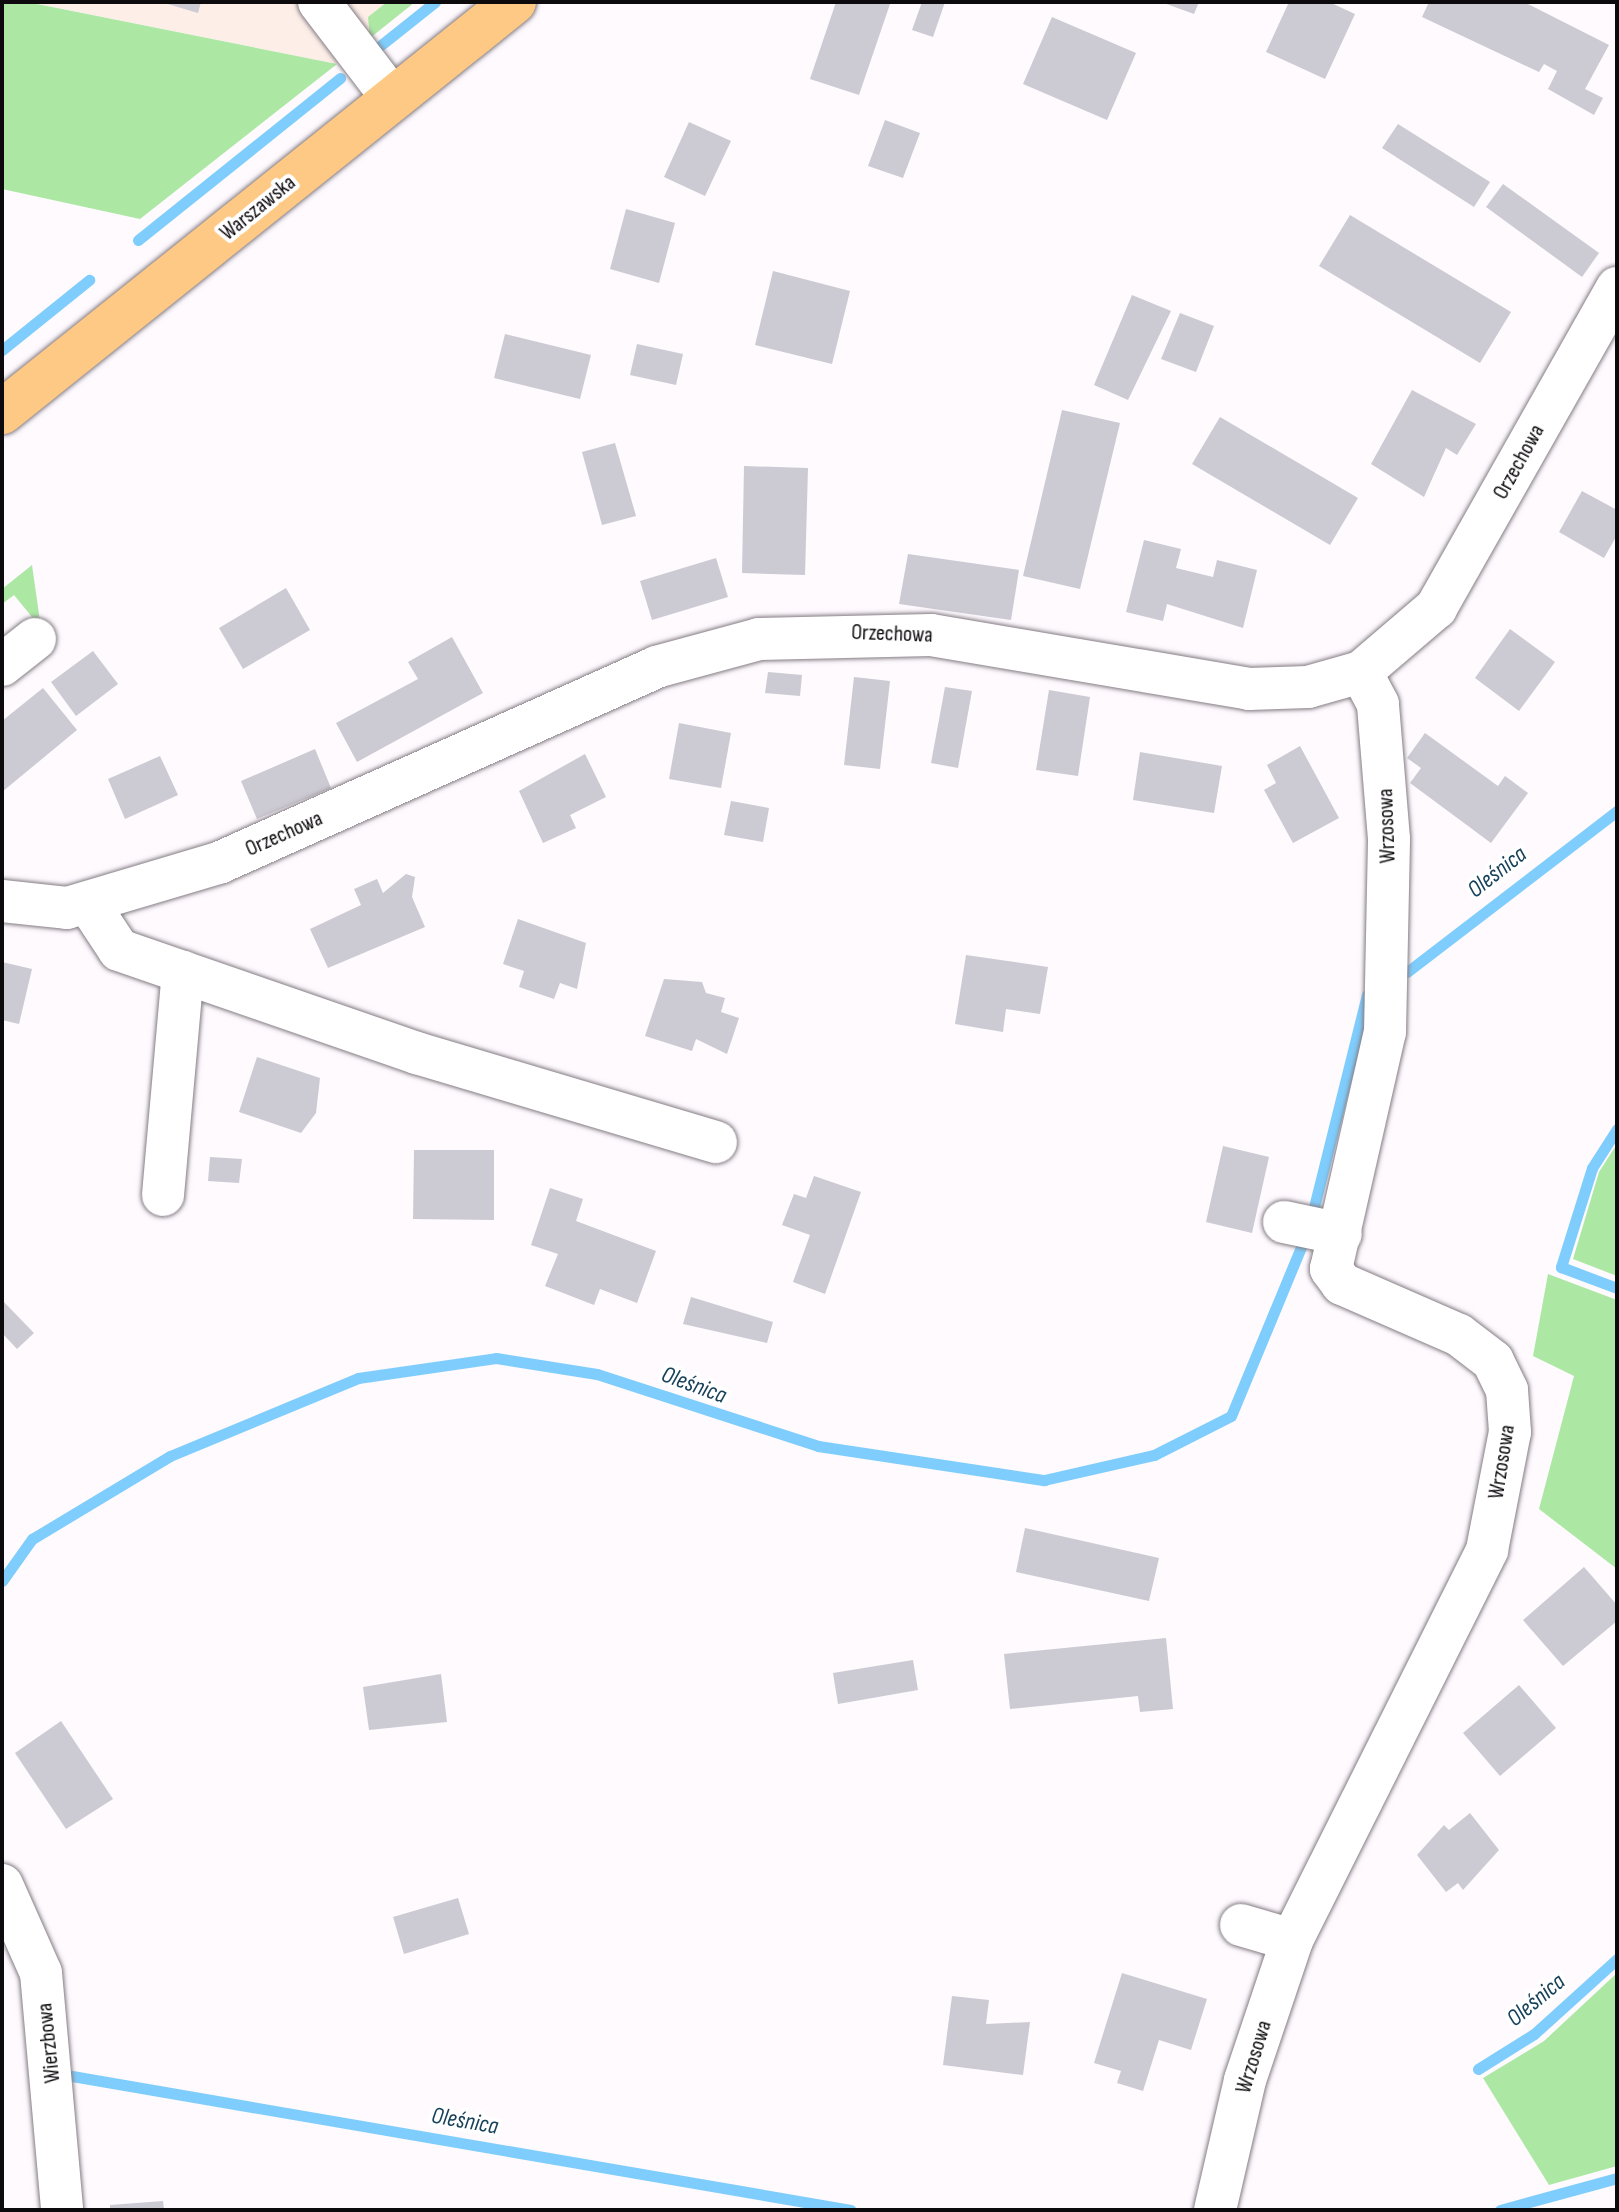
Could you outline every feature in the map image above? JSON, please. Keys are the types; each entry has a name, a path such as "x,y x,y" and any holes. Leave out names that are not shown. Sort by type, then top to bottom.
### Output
{"main road":[{"name":"Warszawska","path":"2,412 514,2"}],"street":[{"path":"319,2 393,99"},
{"name":"Orzechowa","path":"2,901 48,909 88,903 221,862 656,667 759,639 931,635 1249,689 1308,687 1361,672 1436,608 1617,288"},
{"path":"2,665 35,639"},
{"name":"Wrzosowa","path":"1215,2210 1245,2080 1292,1940 1487,1550 1510,1432 1507,1390 1493,1361 1459,1335 1342,1284 1331,1269 1383,1057 1387,960 1383,753 1378,704 1361,672"},
{"path":"88,903 109,943 183,972 417,1053 716,1142"},
{"path":"163,1195 183,972"},
{"path":"1284,1222 1341,1234"},
{"name":"Wierzbowa","path":"5,1898 41,1973 62,2210"},
{"path":"1241,1925 1292,1940"}],"shaded area":[{"path":"27,2 415,2 337,64"}],"green space":[{"path":"2,2 27,2 337,64 140,219 2,189"},
{"path":"387,2 415,2 370,38 368,17"},
{"path":"32,565 41,628 14,595 2,604 2,589"},
{"path":"1617,1144 1617,1276 1573,1259 1599,1172"},
{"path":"1548,1274 1617,1300 1617,1569 1539,1509 1574,1376 1533,1356"},
{"path":"1617,1973 1617,2166 1549,2185 1483,2078 1544,2041"}],"building":[{"path":"161,2 201,2 198,13"},
{"path":"836,2 890,4 859,95 810,79"},
{"path":"922,2 945,2 933,37 912,30"},
{"path":"1161,2 1199,2 1194,14"},
{"path":"1289,2 1329,2 1355,14 1325,79 1266,52"},
{"path":"1429,2 1524,2 1609,45 1585,89 1603,98 1594,115 1548,89 1557,71 1544,64 1539,72 1422,17"},
{"path":"1052,17 1136,53 1107,120 1023,84"},
{"path":"885,120 920,133 903,178 868,166"},
{"path":"689,122 731,141 705,196 664,177"},
{"path":"1398,124 1490,182 1474,207 1382,148"},
{"path":"1503,184 1599,253 1582,277 1486,207"},
{"path":"626,209 675,223 659,283 610,269"},
{"path":"1350,215 1511,312 1480,363 1319,266"},
{"path":"773,271 850,291 832,364 755,345"},
{"path":"1132,295 1171,311 1128,400 1094,385"},
{"path":"1180,313 1214,326 1196,372 1161,359"},
{"path":"505,334 591,355 580,399 494,378"},
{"path":"637,344 683,354 676,385 630,375"},
{"path":"1412,390 1476,424 1457,455 1446,448 1424,497 1371,464"},
{"path":"1062,410 1120,423 1080,589 1023,576"},
{"path":"1220,417 1358,498 1330,545 1192,464"},
{"path":"615,443 636,516 602,525 582,452"},
{"path":"744,466 808,468 805,575 742,573"},
{"path":"1582,491 1617,510 1617,535 1604,558 1559,532"},
{"path":"1144,540 1181,549 1176,568 1213,577 1217,560 1257,570 1243,628 1167,604 1163,621 1126,612"},
{"path":"908,554 1019,570 1011,620 899,604"},
{"path":"716,558 728,597 652,620 640,581"},
{"path":"286,588 310,630 243,669 219,628"},
{"path":"1510,629 1555,662 1519,711 1475,678"},
{"path":"452,637 483,693 357,762 336,723 418,679 408,662"},
{"path":"93,651 118,684 76,716 51,682"},
{"path":"768,672 802,675 800,696 765,693"},
{"path":"854,677 890,681 880,769 844,765"},
{"path":"945,687 972,691 958,768 931,763"},
{"path":"43,688 77,730 2,792 2,721"},
{"path":"1049,690 1090,697 1078,776 1036,770"},
{"path":"679,723 731,733 721,788 669,779"},
{"path":"1425,733 1498,786 1505,776 1528,793 1491,843 1410,783 1421,768 1407,758"},
{"path":"1300,746 1339,818 1293,843 1264,790 1276,783 1267,765"},
{"path":"315,749 331,788 257,819 241,781"},
{"path":"1140,752 1222,766 1214,813 1133,800"},
{"path":"585,754 606,797 570,815 576,828 543,843 519,791"},
{"path":"160,756 178,795 125,819 108,779"},
{"path":"731,801 769,808 763,842 724,835"},
{"path":"406,874 415,877 412,897 425,927 328,968 310,929 361,905 354,889 377,879 383,893"},
{"path":"518,919 586,943 577,989 560,983 554,999 519,987 524,971 503,964"},
{"path":"966,955 1048,967 1040,1014 1006,1009 1003,1032 955,1024"},
{"path":"2,962 32,969 19,1024 2,1020"},
{"path":"664,979 702,982 706,993 725,998 721,1012 739,1018 727,1054 696,1039 692,1051 645,1036"},
{"path":"257,1057 320,1078 316,1113 301,1133 239,1112"},
{"path":"1223,1146 1269,1157 1252,1233 1206,1222"},
{"path":"414,1150 494,1150 494,1220 413,1219"},
{"path":"210,1157 242,1159 239,1183 208,1181"},
{"path":"814,1176 861,1192 825,1294 793,1282 810,1235 782,1225 794,1194 806,1198"},
{"path":"550,1188 583,1199 576,1221 656,1251 637,1303 600,1289 594,1305 545,1286 558,1254 531,1245"},
{"path":"691,1297 773,1322 767,1343 683,1324"},
{"path":"2,1300 34,1333 17,1349 2,1333"},
{"path":"1025,1528 1159,1558 1149,1601 1016,1572"},
{"path":"1584,1567 1617,1605 1617,1621 1563,1666 1523,1620"},
{"path":"1166,1638 1173,1709 1140,1712 1138,1696 1010,1709 1004,1654"},
{"path":"913,1660 918,1690 838,1704 833,1673"},
{"path":"441,1674 447,1722 369,1730 363,1687"},
{"path":"1519,1685 1556,1728 1500,1776 1463,1733"},
{"path":"61,1721 113,1799 66,1829 15,1753"},
{"path":"1470,1813 1499,1850 1463,1890 1458,1883 1446,1892 1417,1855 1444,1825 1449,1830"},
{"path":"458,1898 469,1934 404,1954 393,1917"},
{"path":"1122,1973 1207,1999 1191,2050 1159,2040 1143,2091 1117,2083 1121,2071 1094,2063"},
{"path":"952,1996 989,2000 986,2024 1030,2022 1023,2075 943,2065"},
{"path":"163,2201 164,2210 110,2210 110,2205"}],"waterway":[{"path":"381,45 435,2"},
{"path":"138,240 340,78"},
{"path":"2,350 89,280"},
{"name":"Oleśnica","path":"1407,972 1617,811"},
{"name":"Oleśnica","path":"1314,1207 1367,994"},
{"name":"Oleśnica","path":"1617,1129 1592,1168 1561,1267 1617,1288"},
{"name":"Oleśnica","path":"2,1581 32,1539 170,1456 358,1378 496,1358 597,1374 818,1446 1044,1480 1154,1455 1231,1416 1303,1242"},
{"name":"Oleśnica","path":"1478,2069 1534,2034 1617,1959"},
{"name":"Oleśnica","path":"72,2076 851,2210"},
{"name":"Oleśnica","path":"1500,2210 1617,2178"}]}
